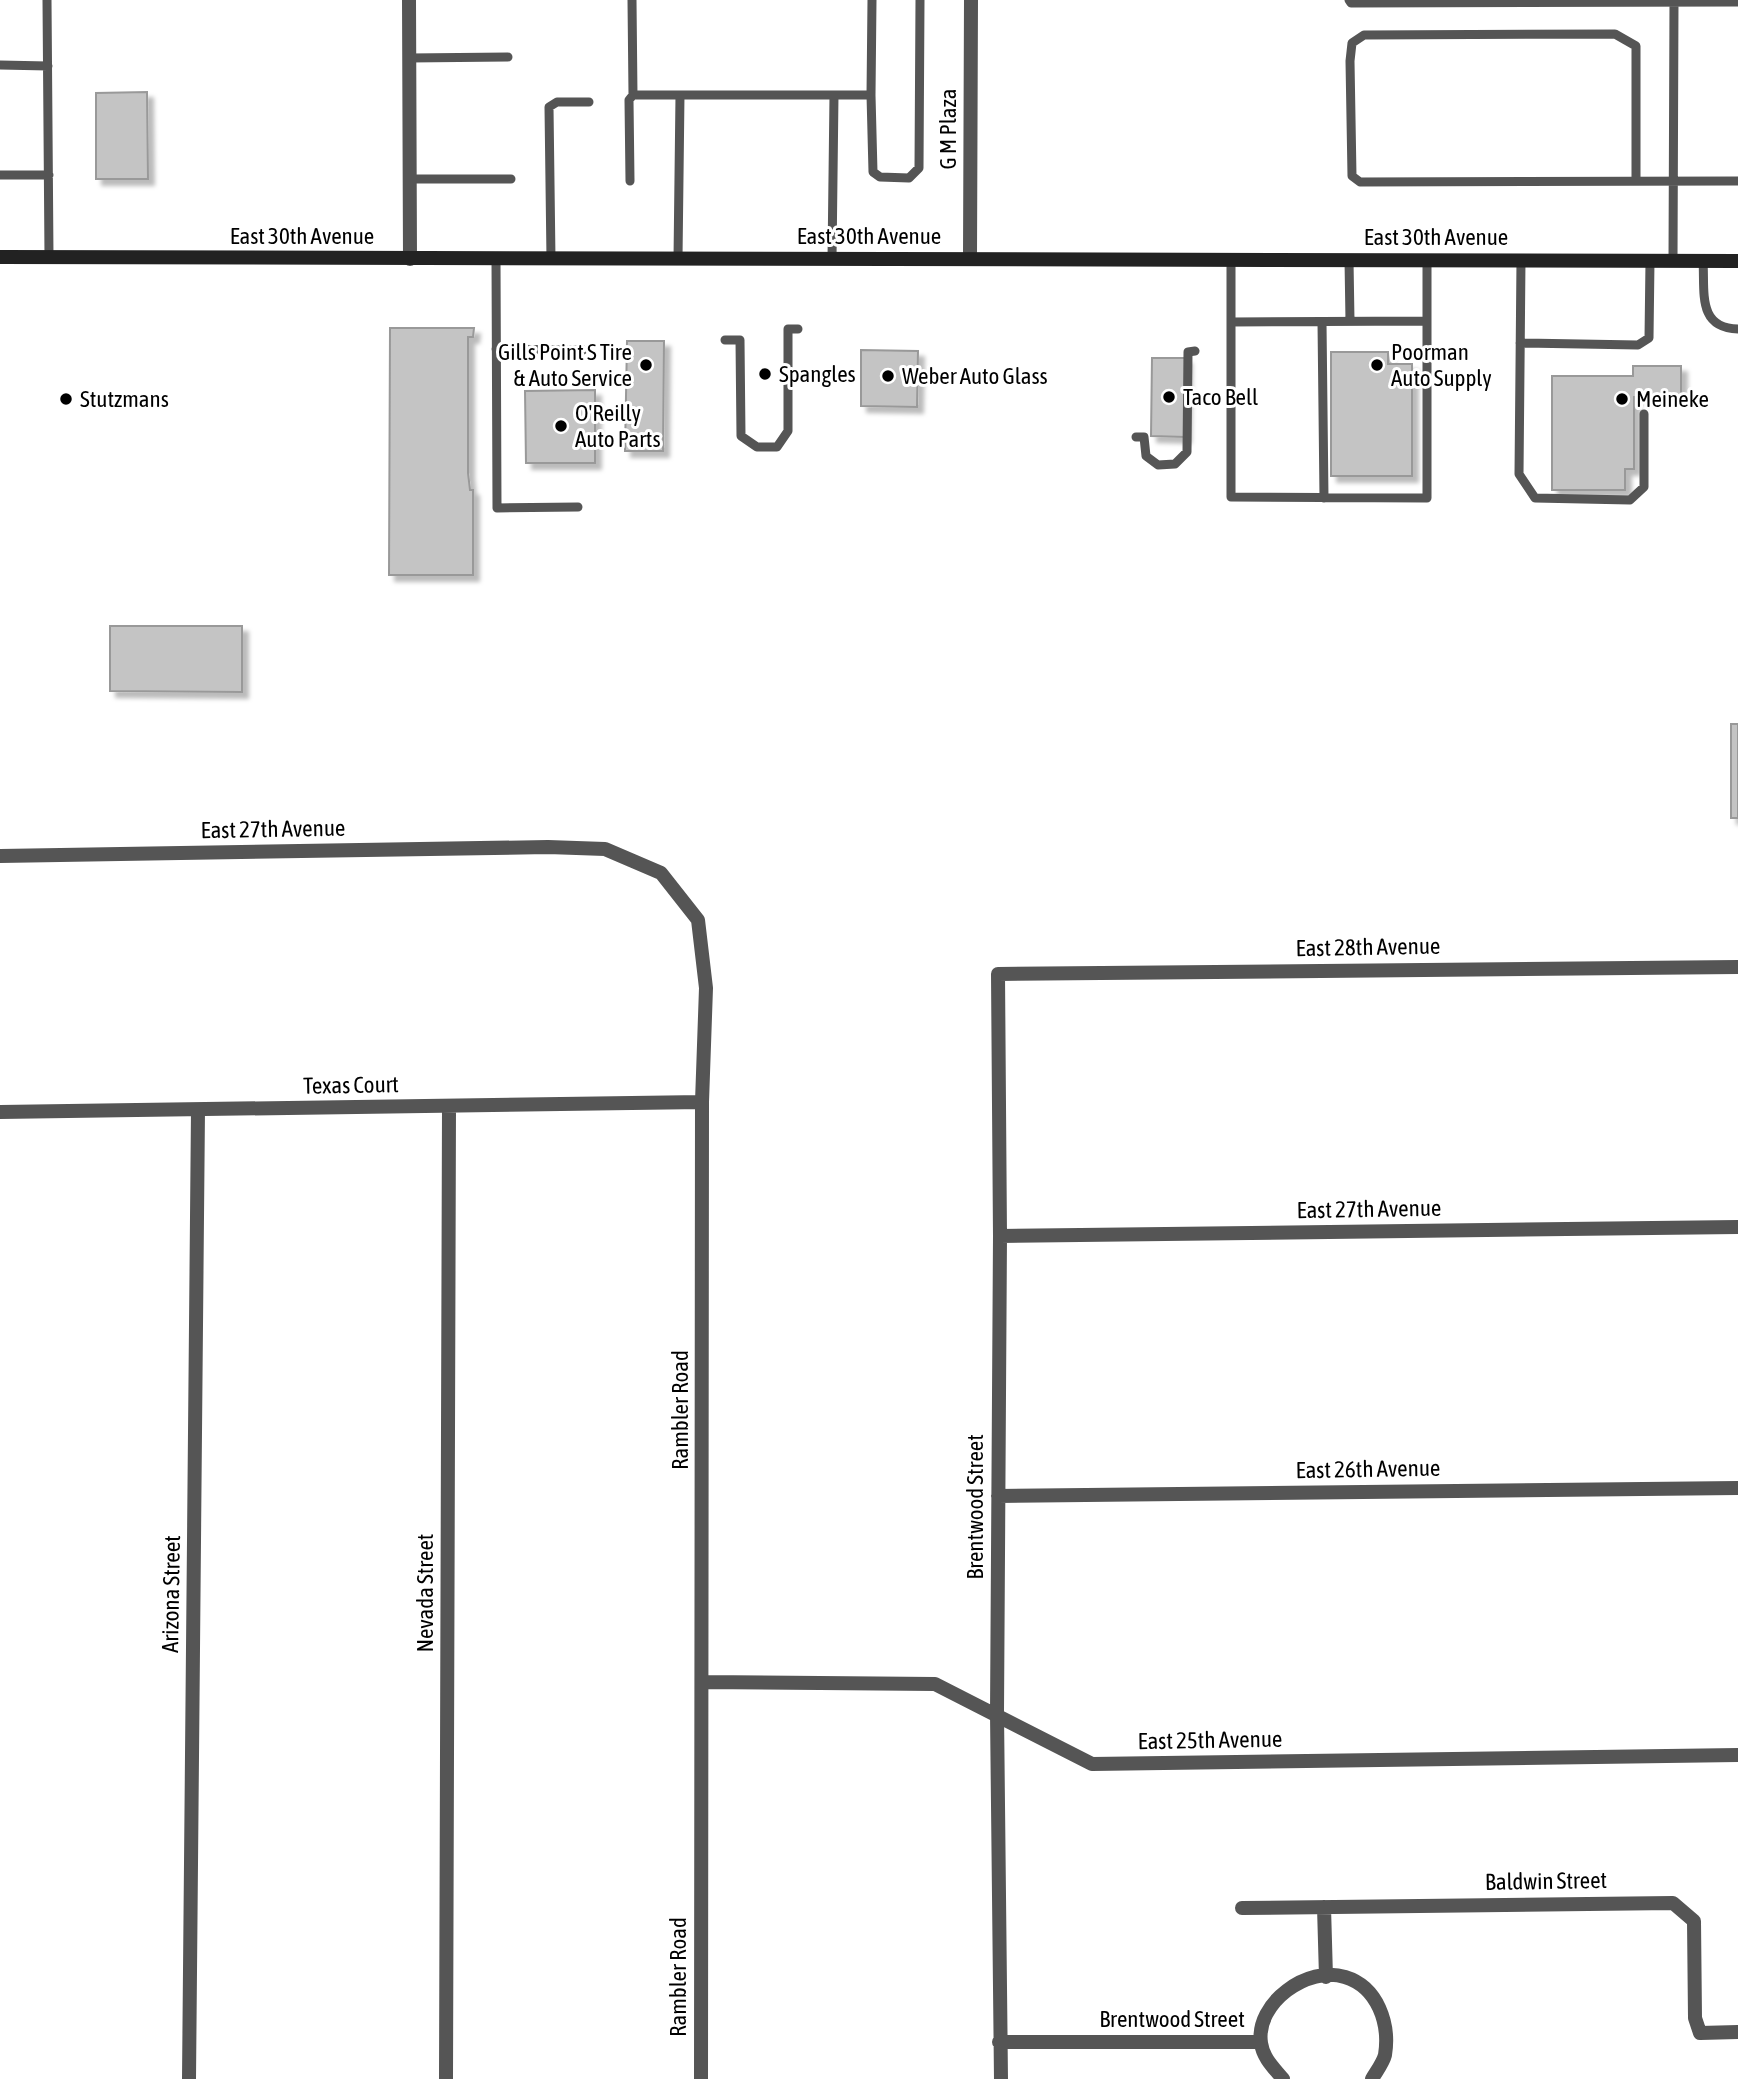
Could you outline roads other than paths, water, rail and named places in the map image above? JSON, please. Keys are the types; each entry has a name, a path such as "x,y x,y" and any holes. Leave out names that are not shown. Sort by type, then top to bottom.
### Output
{"main road":[{"name":"East 30th Avenue","path":"0,257 1738,261"}],"street":[{"path":"409,0 410,259"},
{"name":"G M Plaza","path":"970,259 971,0"},
{"name":"East 27th Avenue","path":"0,856 548,847"},
{"name":"Rambler Road","path":"548,847 605,849 661,873 698,920 706,988 702,1102 701,2079"},
{"name":"East 28th Avenue","path":"998,974 1738,967"},
{"name":"Brentwood Street","path":"998,974 1000,1236 997,1713 1001,2079"},
{"name":"Texas Court","path":"0,1112 702,1102"},
{"name":"Nevada Street","path":"446,2079 449,1107"},
{"name":"Arizona Street","path":"189,2079 198,1110"},
{"name":"East 27th Avenue","path":"1000,1236 1738,1227"},
{"name":"East 26th Avenue","path":"998,1496 1738,1488"},
{"name":"East 25th Avenue","path":"702,1682 934,1684 997,1713 1092,1764 1738,1755"},
{"name":"Baldwin Street","path":"1241,1908 1673,1903 1693,1922 1695,2018 1700,2033 1738,2032"},
{"path":"1324,1907 1326,1977"},
{"name":"Brentwood Street","path":"1283,2079 1266,2059 1260,2042 1271,2006 1290,1988 1315,1977 1345,1976 1372,1993 1384,2017 1385,2057 1372,2079"},
{"name":"Brentwood Street","path":"999,2042 1260,2042"}],"lane":[{"path":"47,0 49,257"},
{"path":"630,181 632,0"},
{"path":"872,0 873,172 880,177 909,178 919,168 920,0"},
{"path":"1349,0 1351,3 1738,2"},
{"path":"1673,261 1674,1"},
{"path":"1636,181 1636,46 1615,34 1364,35 1352,43 1350,155 1352,176 1360,182 1738,181"},
{"path":"409,58 508,57"},
{"path":"0,65 48,66"},
{"path":"633,94 871,95"},
{"path":"678,259 680,94"},
{"path":"832,259 834,94"},
{"path":"551,259 550,107 556,102 589,102"},
{"path":"0,175 48,175"},
{"path":"410,179 511,179"},
{"path":"496,259 497,508 579,507"},
{"path":"1231,260 1231,497 1427,498 1427,260"},
{"path":"1349,260 1350,321"},
{"path":"1521,260 1519,474 1535,498 1630,500 1644,487 1644,414"},
{"path":"1520,343 1638,345 1649,338 1650,261"},
{"path":"1703,261 1707,312 1711,320 1724,328 1738,329"},
{"path":"1232,322 1427,321"},
{"path":"1322,322 1324,498"},
{"path":"725,340 740,340 741,436 757,447 778,447 788,431 788,329 798,329"},
{"path":"496,349 583,350"},
{"path":"1136,437 1144,437 1146,456 1158,465 1175,464 1187,452 1188,352 1195,351"}],"place":[{"name":"Gills Point S Tire & Auto Service","path":"646,365"},
{"name":"Poorman Auto Supply","path":"1377,365"},
{"name":"Spangles","path":"765,374"},
{"name":"Weber Auto Glass","path":"888,376"},
{"name":"Taco Bell","path":"1169,397"},
{"name":"Stutzmans","path":"66,399"},
{"name":"Meineke","path":"1622,399"},
{"name":"O'Reilly Auto Parts","path":"561,426"}]}
